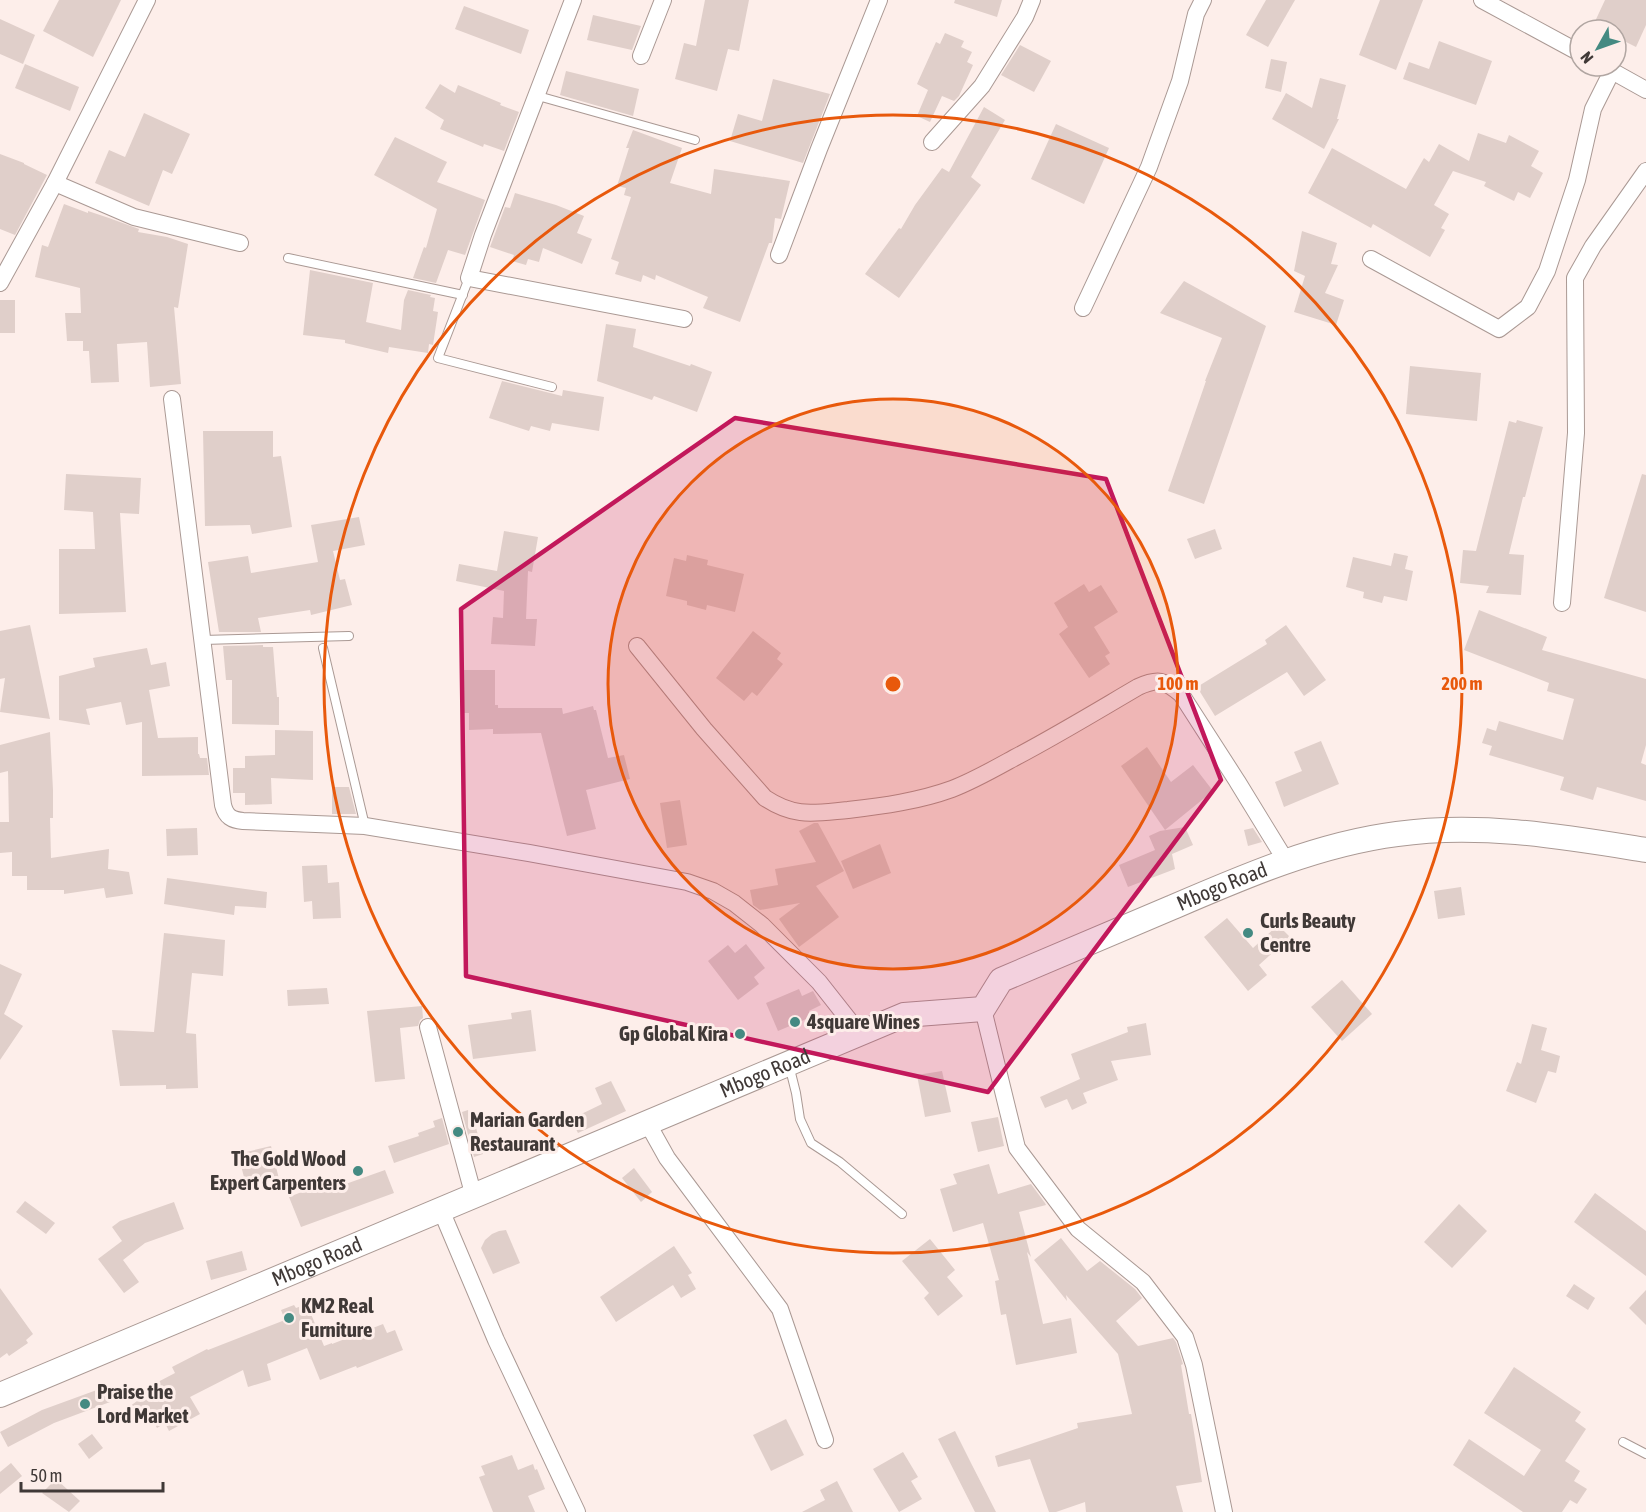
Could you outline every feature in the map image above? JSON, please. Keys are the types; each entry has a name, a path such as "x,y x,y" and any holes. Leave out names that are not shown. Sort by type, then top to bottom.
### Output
{"main road":[{"name":"Mbogo Road","path":"0,1395 904,1016 983,1009 1001,980 1286,861 1351,842 1399,833 1455,830 1576,839 1646,850"}],"street":[{"path":"0,283 55,183 147,0"},
{"path":"573,0 469,278 684,320"},
{"path":"641,56 663,0"},
{"path":"779,255 819,148 879,0"},
{"path":"932,142 982,86 1025,17 1032,0"},
{"path":"1083,308 1149,167 1180,81 1196,14 1203,0"},
{"path":"1482,0 1568,47"},
{"path":"1371,259 1499,329 1528,307 1547,271 1577,180 1593,109 1605,78"},
{"path":"1624,78 1646,90"},
{"path":"1562,603 1576,433 1575,278 1593,246 1646,171"},
{"path":"55,183 134,217 240,243"},
{"path":"172,399 223,805 229,817 243,821 364,826 687,882 713,891 734,903 762,925 819,982 860,1034"},
{"path":"637,646 704,729 765,798 777,806 794,812 812,814 874,807 952,789 1037,746 1138,687 1150,681 1159,680 1181,694 1286,861"},
{"path":"983,1009 1017,1148 1078,1230 1143,1282 1185,1337 1194,1365 1224,1512"},
{"path":"428,1027 474,1197"},
{"path":"648,1124 667,1158 780,1309 825,1440"},
{"path":"441,1210 496,1340 577,1512"}],"lane":[{"path":"538,96 695,140"},
{"path":"288,258 463,295"},
{"path":"469,278 438,358 552,387"},
{"path":"203,640 350,636"},
{"path":"323,648 364,826"},
{"path":"789,1064 800,1119 811,1143 840,1162 902,1214"},
{"path":"1623,1442 1646,1454"}],"highlighted area":[{"path":"735,418 1106,479 1221,780 988,1092 466,976 461,609"}],"building":[{"path":"59,0 121,0 93,57 43,31"},
{"path":"705,0 749,0 739,51 728,49 717,91 675,79 684,43 696,46"},
{"path":"955,0 1002,0 997,17 954,3"},
{"path":"1266,0 1295,0 1268,47 1246,35"},
{"path":"1380,0 1423,0 1396,70 1359,55"},
{"path":"1605,0 1646,0 1646,25 1636,47 1628,43 1628,18 1597,18"},
{"path":"464,6 529,30 521,54 455,29"},
{"path":"593,15 641,26 632,50 587,40"},
{"path":"0,19 35,35 23,64 0,54"},
{"path":"945,33 964,41 961,47 972,52 967,62 973,65 959,96 954,101 942,96 930,122 917,116 928,90 917,84 936,42 940,44"},
{"path":"1439,41 1492,61 1476,105 1403,79 1409,62 1429,69"},
{"path":"1020,45 1051,61 1034,92 1001,75"},
{"path":"1271,59 1287,62 1281,92 1265,88"},
{"path":"25,64 79,87 70,111 15,88"},
{"path":"566,71 639,89 633,116 560,95"},
{"path":"1320,78 1346,85 1337,119 1339,119 1324,149 1272,119 1286,93 1312,108"},
{"path":"773,79 830,94 803,163 730,141 738,114 762,121"},
{"path":"440,84 455,93 458,85 519,112 504,151 484,144 483,147 440,129 444,120 425,108"},
{"path":"984,107 1005,120 971,177 981,185 899,298 865,274 899,228 901,229 942,168 949,172"},
{"path":"144,113 190,134 172,174 163,170 149,206 95,183 109,150 125,157"},
{"path":"1056,124 1109,148 1084,204 1031,179"},
{"path":"633,130 682,148 670,183 711,194 714,169 790,181 781,219 775,218 772,243 769,243 740,322 703,308 708,297 656,275 655,280 643,275 641,282 615,274 619,262 611,259 631,197 624,195 626,188 617,186"},
{"path":"1478,133 1506,143 1509,135 1539,151 1531,166 1543,173 1530,198 1518,192 1514,201 1484,186 1486,182 1453,171 1434,205 1449,214 1441,228 1445,230 1430,257 1373,224 1371,228 1308,193 1332,148 1406,189 1424,158 1429,162 1439,144 1469,161"},
{"path":"395,137 447,162 437,182 485,200 465,255 448,250 436,283 413,278 424,247 426,248 437,209 374,175"},
{"path":"0,154 47,175 15,235 0,229"},
{"path":"515,193 584,216 577,233 592,239 582,264 543,248 539,262 528,259 526,265 512,261 514,255 490,247 505,207 510,208"},
{"path":"64,204 139,229 138,232 167,237 188,244 178,308 174,307 181,384 150,387 147,342 117,344 119,382 91,383 89,351 83,351 83,341 67,341 65,313 81,313 80,288 35,277 42,245 48,247"},
{"path":"1302,231 1337,243 1331,264 1338,265 1325,293 1344,300 1336,325 1294,312 1305,276 1294,271"},
{"path":"310,270 373,283 366,322 401,330 404,300 408,290 431,295 430,297 435,298 433,311 438,312 433,345 429,344 428,353 389,347 388,353 345,343 345,340 303,335"},
{"path":"1184,281 1266,326 1204,504 1168,491 1222,338 1160,313"},
{"path":"0,300 15,300 15,333 0,333"},
{"path":"606,324 636,329 633,347 712,372 697,412 654,396 652,400 597,381"},
{"path":"1410,366 1481,373 1477,421 1406,414"},
{"path":"502,381 562,396 563,390 604,397 599,431 552,423 550,431 531,426 529,431 489,418"},
{"path":"1517,420 1543,427 1509,554 1524,555 1521,595 1486,593 1489,586 1460,583 1463,550 1476,551 1509,421 1516,423"},
{"path":"203,431 273,431 273,457 281,456 292,527 252,534 250,525 205,526"},
{"path":"66,474 141,478 139,514 120,513 126,612 59,614 59,549 95,549 93,512 64,510"},
{"path":"1642,474 1646,475 1646,612 1604,598"},
{"path":"359,517 365,545 333,551 340,580 345,579 352,605 311,615 310,610 258,618 261,632 219,632 208,562 248,556 251,573 318,562 311,525"},
{"path":"1215,529 1222,549 1195,559 1187,539"},
{"path":"504,531 538,537 532,572 528,571 526,619 537,619 535,646 491,644 493,617 503,618 504,591 456,581 459,564 497,571"},
{"path":"1394,553 1408,556 1405,569 1413,571 1407,601 1384,596 1382,603 1363,598 1364,592 1346,587 1353,557 1391,566"},
{"path":"687,555 708,560 707,565 744,574 735,612 707,605 706,610 687,605 687,601 666,596 674,558 686,561"},
{"path":"1084,584 1089,592 1101,585 1118,612 1094,627 1110,653 1105,656 1110,664 1089,678 1059,634 1068,627 1054,603"},
{"path":"1479,610 1547,637 1542,650 1646,679 1646,745 1641,763 1646,765 1646,801 1597,787 1593,800 1560,790 1564,777 1489,755 1492,746 1482,743 1487,728 1496,731 1499,721 1563,740 1574,699 1547,691 1549,683 1464,650"},
{"path":"30,625 50,719 0,712 5,678 0,679 0,631"},
{"path":"1286,625 1326,680 1304,696 1287,672 1215,716 1197,687 1267,644 1265,640"},
{"path":"753,631 781,653 777,659 783,664 757,696 752,692 744,701 716,678"},
{"path":"263,645 263,647 273,647 277,697 279,697 279,725 232,724 232,680 226,680 223,646"},
{"path":"147,648 151,665 166,662 170,686 149,690 158,738 198,737 198,754 200,758 207,758 209,775 142,776 142,722 126,725 121,702 86,709 90,725 59,720 59,676 95,667 93,658"},
{"path":"463,670 495,670 495,705 498,705 498,708 562,708 563,714 593,706 608,758 624,755 630,779 586,790 596,829 567,836 541,733 493,734 493,729 469,730 469,713 464,713"},
{"path":"275,730 313,731 313,780 271,778 272,804 245,805 245,793 233,793 233,768 245,768 245,756 275,755"},
{"path":"50,732 53,790 53,818 50,818 51,858 109,849 108,869 129,872 133,894 106,898 104,888 64,894 64,890 27,890 27,876 12,876 12,852 0,853 0,822 9,822 8,771 0,773 0,745"},
{"path":"1321,741 1339,784 1284,807 1275,782 1302,771 1294,752"},
{"path":"1147,747 1171,782 1193,765 1213,791 1165,830 1121,766"},
{"path":"332,787 349,787 356,814 332,814"},
{"path":"680,800 687,845 667,848 660,803"},
{"path":"818,823 844,871 816,886 839,917 799,947 779,919 800,903 760,910 753,905 750,890 778,885 775,869 816,862 799,831"},
{"path":"1185,827 1193,845 1172,854 1175,869 1128,887 1119,865 1155,850 1149,836 1160,831"},
{"path":"197,828 198,855 167,856 166,829"},
{"path":"1253,828 1262,842 1248,846 1244,830"},
{"path":"880,844 891,873 853,889 841,861"},
{"path":"327,865 328,883 339,882 341,918 313,919 312,901 304,902 302,866"},
{"path":"167,878 267,892 266,908 235,906 234,915 164,904"},
{"path":"1461,887 1465,915 1438,919 1434,891"},
{"path":"1227,918 1253,948 1278,925 1290,937 1259,965 1267,975 1248,991 1204,937"},
{"path":"164,933 225,940 223,976 192,973 186,1033 196,1034 198,1088 166,1089 166,1085 120,1086 112,1030 154,1032"},
{"path":"746,944 765,968 754,977 759,984 738,1000 708,961 728,945 735,953"},
{"path":"0,964 22,974 4,1014 23,1026 0,1060"},
{"path":"1342,980 1372,1014 1342,1041 1311,1007"},
{"path":"327,988 329,1004 288,1006 287,990"},
{"path":"799,989 802,996 813,991 821,1005 809,1011 811,1017 778,1031 766,1003"},
{"path":"422,1006 423,1018 418,1026 400,1028 405,1079 375,1082 367,1011"},
{"path":"531,1010 536,1051 473,1059 468,1025 512,1019 511,1013"},
{"path":"1146,1023 1151,1055 1111,1061 1118,1080 1083,1093 1087,1103 1072,1110 1067,1099 1045,1108 1040,1097 1080,1079 1071,1054 1128,1032 1127,1027"},
{"path":"1532,1024 1547,1028 1541,1050 1560,1056 1556,1073 1548,1071 1536,1103 1506,1091 1517,1062 1521,1064"},
{"path":"942,1071 951,1112 925,1117 917,1075"},
{"path":"611,1081 626,1111 578,1133 571,1119 602,1104 595,1088"},
{"path":"468,1110 472,1125 475,1124 483,1154 474,1157 462,1112"},
{"path":"998,1117 1004,1146 978,1152 971,1122"},
{"path":"442,1118 449,1144 394,1163 388,1146 419,1136 418,1133 435,1127 433,1121"},
{"path":"271,1146 279,1179 255,1184 254,1179 245,1181 238,1154"},
{"path":"989,1164 998,1194 1031,1184 1046,1205 1019,1212 1031,1257 1027,1252 1043,1324 1071,1318 1077,1353 1016,1365 1006,1314 1001,1315 995,1281 999,1280 983,1223 953,1232 940,1189 957,1184 953,1174"},
{"path":"634,1168 652,1192 641,1202 622,1178"},
{"path":"385,1170 394,1193 301,1227 289,1197 337,1178 340,1186"},
{"path":"1595,1193 1646,1231 1646,1276 1574,1222"},
{"path":"25,1201 55,1223 46,1234 16,1212"},
{"path":"174,1202 184,1229 145,1243 123,1260 139,1282 124,1293 98,1259 122,1241 112,1227 120,1221"},
{"path":"1459,1204 1487,1231 1452,1268 1424,1242"},
{"path":"506,1230 520,1263 493,1274 481,1248 492,1234"},
{"path":"1061,1238 1087,1271 1100,1261 1135,1289 1142,1298 1116,1321 1138,1346 1173,1338 1176,1342 1183,1364 1181,1365 1202,1482 1176,1486 1183,1512 1086,1512 1085,1502 1056,1512 1049,1512 1030,1459 998,1467 995,1456 1078,1428 1077,1423 1132,1414 1118,1354 1066,1295 1067,1301 1034,1260"},
{"path":"930,1239 955,1270 947,1277 963,1296 938,1316 924,1298 929,1293 902,1261"},
{"path":"674,1246 692,1273 688,1275 696,1289 681,1298 673,1285 616,1322 600,1297"},
{"path":"242,1251 247,1270 211,1280 206,1261"},
{"path":"1574,1284 1595,1298 1588,1310 1566,1296"},
{"path":"0,1288 33,1334 26,1340 28,1343 9,1356 7,1353 0,1358"},
{"path":"1646,1290 1646,1325 1629,1308"},
{"path":"307,1304 324,1346 383,1324 387,1333 395,1330 403,1350 320,1380 307,1348 267,1364 271,1380 248,1387 243,1370 190,1397 200,1414 169,1431 165,1423 157,1428 151,1417 136,1426 126,1409 158,1386 156,1383 175,1373 172,1367 207,1349 285,1320 281,1310 294,1305 296,1308"},
{"path":"1514,1367 1581,1412 1575,1421 1586,1429 1565,1461 1580,1471 1574,1481 1587,1489 1577,1504 1570,1500 1562,1512 1523,1512 1453,1465 1469,1439 1524,1476 1541,1450 1484,1413"},
{"path":"105,1387 110,1402 54,1423 8,1447 0,1432 42,1410"},
{"path":"786,1419 804,1455 771,1471 753,1435"},
{"path":"955,1431 996,1512 975,1512 938,1439"},
{"path":"92,1434 103,1448 89,1459 78,1444"},
{"path":"903,1452 918,1477 911,1481 922,1499 899,1512 873,1469"},
{"path":"512,1455 518,1470 533,1464 535,1470 537,1469 545,1489 528,1496 535,1512 493,1512 479,1477 485,1475 481,1466"},
{"path":"11,1463 22,1476 0,1494 0,1472"},
{"path":"56,1479 80,1501 69,1512 42,1493"},
{"path":"837,1481 853,1512 802,1512 825,1500 820,1490"}],"place":[{"name":"Curls Beauty Centre","path":"1248,933"},
{"name":"4square Wines","path":"795,1022"},
{"name":"Gp Global Kira","path":"740,1034"},
{"name":"Marian Garden Restaurant","path":"458,1132"},
{"name":"The Gold Wood Expert Carpenters","path":"358,1171"},
{"name":"KM2 Real Furniture","path":"289,1318"},
{"name":"Praise the Lord Market","path":"85,1404"}]}
